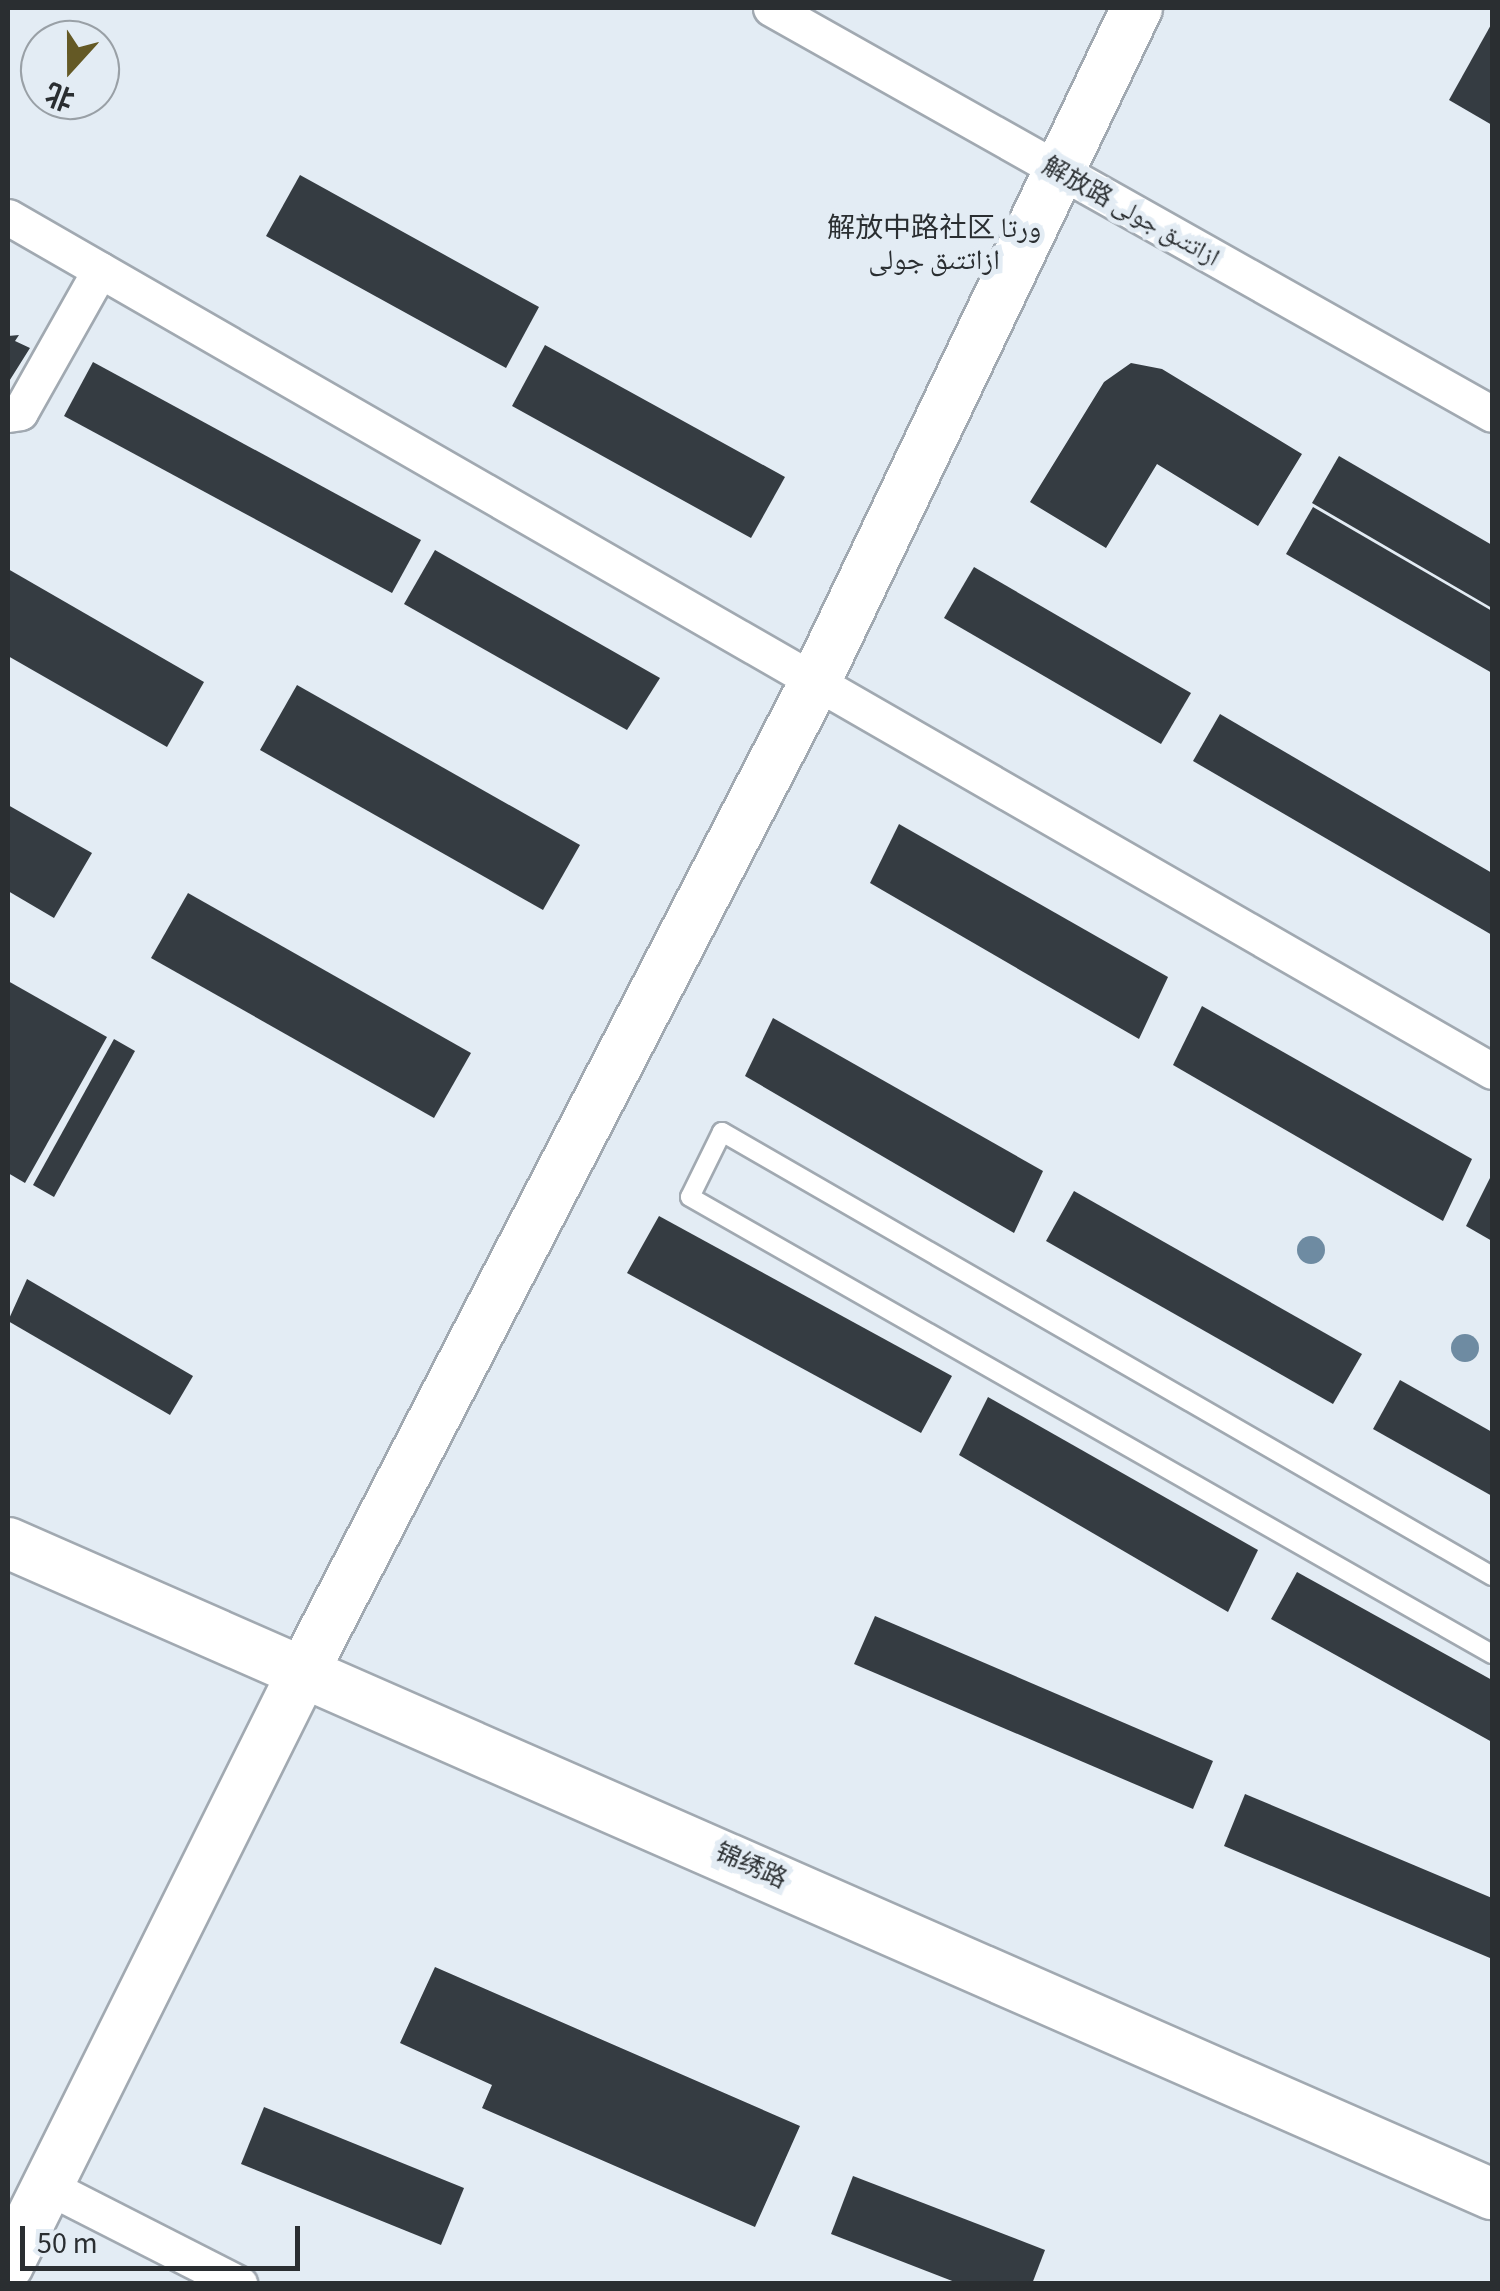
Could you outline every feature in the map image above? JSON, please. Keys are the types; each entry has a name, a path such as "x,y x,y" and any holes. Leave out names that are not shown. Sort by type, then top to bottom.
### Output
{"street":[{"name":"解放路 ازاتتىق جولى","path":"771,8 1492,414"},
{"path":"8,2265 304,1668 816,680 1055,171 1137,8"},
{"path":"8,217 1492,1071"},
{"path":"8,414 20,412 100,270"},
{"name":"锦绣路","path":"8,1543 304,1668 1492,2194"},
{"path":"47,2186 239,2284"}],"lane":[{"path":"1492,1576 722,1132 690,1197 1492,1654"}],"building":[{"path":"1492,23 1492,125 1449,100"},
{"path":"300,175 539,307 506,368 266,236"},
{"path":"19,335 15,341 30,348 8,383 8,336"},
{"path":"545,345 785,477 751,538 512,406"},
{"path":"93,362 421,540 392,593 64,416"},
{"path":"1131,363 1162,369 1302,454 1258,526 1157,464 1106,548 1030,502 1104,382"},
{"path":"1339,456 1492,545 1492,608 1312,503"},
{"path":"1313,507 1492,611 1492,673 1286,554"},
{"path":"435,550 660,678 627,730 404,604"},
{"path":"974,567 1191,693 1161,744 944,618"},
{"path":"8,569 204,682 167,747 8,656"},
{"path":"297,685 580,845 543,910 260,750"},
{"path":"1220,714 1492,873 1492,935 1193,761"},
{"path":"8,805 92,853 54,918 8,891"},
{"path":"899,824 1168,977 1139,1039 870,883"},
{"path":"188,893 471,1053 434,1118 151,958"},
{"path":"8,981 107,1037 25,1183 8,1173"},
{"path":"1202,1006 1472,1159 1443,1221 1173,1065"},
{"path":"773,1018 1043,1171 1014,1233 745,1076"},
{"path":"114,1039 135,1051 54,1197 33,1185"},
{"path":"1492,1174 1492,1241 1466,1226"},
{"path":"1074,1191 1362,1354 1333,1404 1046,1241"},
{"path":"659,1216 952,1376 921,1433 627,1273"},
{"path":"27,1279 193,1376 170,1415 8,1321"},
{"path":"1400,1380 1492,1432 1492,1496 1373,1429"},
{"path":"988,1397 1258,1550 1228,1612 959,1455"},
{"path":"1297,1572 1492,1680 1492,1742 1271,1619"},
{"path":"875,1616 1213,1761 1193,1809 854,1664"},
{"path":"1245,1794 1492,1898 1490,1958 1224,1846"},
{"path":"435,1967 800,2126 755,2227 482,2108 492,2085 400,2043"},
{"path":"264,2107 464,2188 441,2245 241,2164"},
{"path":"853,2176 1045,2250 1032,2284 960,2284 831,2234"}],"district":[{"name":"解放中路社区 ورتا ازاتتىق جولى","path":"934,244"}]}
